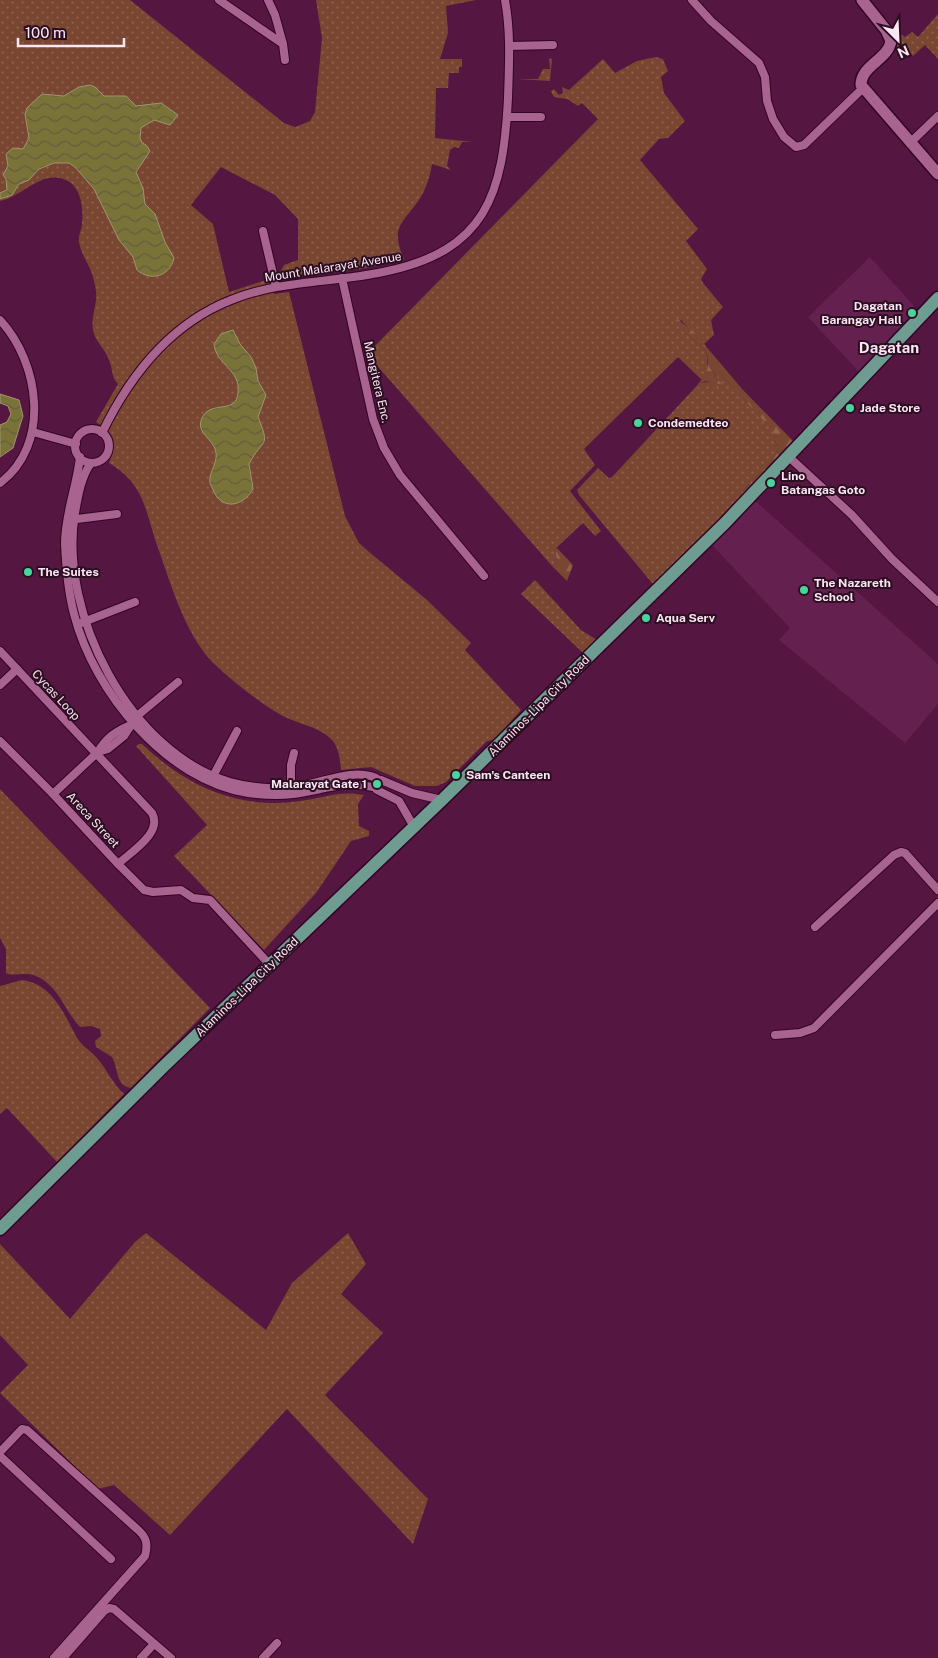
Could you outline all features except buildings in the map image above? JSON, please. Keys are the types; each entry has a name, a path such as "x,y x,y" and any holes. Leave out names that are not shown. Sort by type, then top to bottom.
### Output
{"main road":[{"name":"Alaminos-Lipa City Road","path":"0,1229 163,1067 442,800 725,523 789,457 892,344 938,298"}],"street":[{"path":"219,0 283,44"},
{"path":"268,0 275,15 283,44 285,60"},
{"name":"Mount Malarayat Avenue","path":"102,433 122,394 134,377 172,336 212,308 247,294 276,286 342,278 406,267 444,250 469,230 482,216 495,192 500,176 507,117 510,46 505,0"},
{"path":"862,0 886,30 891,41 887,51 864,74 860,81 862,89 938,174"},
{"path":"697,2 711,21 758,63 764,77 773,119 784,137 796,146 804,145 862,89"},
{"path":"510,46 553,45"},
{"path":"910,143 938,116"},
{"path":"507,117 541,117"},
{"path":"263,231 276,286"},
{"name":"Mangitera Enc.","path":"342,278 373,419 384,448 400,475 484,576"},
{"path":"0,320 16,341 24,358 33,401 33,432 30,444 20,463 0,484"},
{"path":"80,458 91,463 101,460 108,452 109,441 102,433 92,429 81,434 76,444 80,458 70,520 81,623 134,721 211,779 291,791 346,785 374,789 385,793 403,805 414,827"},
{"path":"33,432 76,444"},
{"path":"789,457 852,515 892,559 938,602"},
{"path":"70,520 82,481 91,463"},
{"path":"70,520 117,514"},
{"path":"81,623 135,602"},
{"name":"Cycas Loop","path":"0,651 97,753 152,814 155,822"},
{"path":"0,685 17,668"},
{"path":"97,753 103,743 119,729 134,721 178,682"},
{"path":"211,779 237,731"},
{"name":"Areca Street","path":"0,741 53,794 118,864 150,834 155,822"},
{"name":"Areca Street","path":"53,794 97,753"},
{"path":"291,791 291,766 294,753"},
{"path":"291,791 349,776 366,775 412,793 442,800"},
{"path":"385,793 390,784"},
{"path":"814,927 894,855 901,852 905,853 938,890"},
{"path":"118,864 144,890 153,892 180,890 193,898 210,900 270,965"},
{"path":"775,1036 800,1034 814,1028 938,903"},
{"path":"54,1658 144,1556 148,1547 146,1540 138,1529 27,1430 22,1429 0,1454 111,1559"},
{"path":"63,1658 104,1611 109,1608 114,1609 171,1658"},
{"path":"262,1658 277,1643"},
{"path":"141,1658 154,1644"}],"shaded area":[{"path":"870,257 914,306 906,314 911,319 861,374 808,317"},
{"name":"The Nazareth School","path":"752,498 938,664 938,704 905,743 779,640 790,628 710,543"}],"green space":[{"path":"0,0 130,0 284,123 295,127 310,121 315,112 322,38 316,0 476,0 446,6 448,33 440,59 462,59 462,67 459,67 459,73 449,73 448,88 436,88 435,138 473,142 462,142 459,148 454,147 450,150 447,166 451,170 432,164 424,192 400,226 398,240 404,259 361,269 280,277 279,274 284,265 298,260 298,219 275,195 221,167 191,205 213,224 229,292 269,279 274,294 289,292 345,516 359,543 427,600 471,643 465,650 521,710 494,740 487,741 446,782 437,786 415,786 371,767 341,770 337,748 328,736 316,729 283,716 253,697 212,662 190,630 173,590 147,511 130,480 109,463 114,444 113,439 107,430 96,422 118,384 114,379 107,356 93,330 92,322 96,291 92,273 79,242 82,226 82,209 79,195 72,184 66,180 52,178 37,182 15,195 0,201"},
{"path":"938,14 938,59 925,45 913,56 905,48 897,48 897,37 901,34 905,37 912,32 918,37"},
{"path":"656,57 663,59 668,71 661,77 664,93 685,121 668,138 659,139 640,160 698,229 686,241 707,269 701,279 703,283 723,307 711,320 714,335 704,344 681,320 677,324 705,350 707,366 706,374 702,380 678,357 584,449 595,465 570,491 601,531 595,536 583,523 555,549 557,562 552,566 367,354 598,119 582,103 578,106 567,99 554,97 551,91 554,89 559,95 563,93 562,87 569,90 603,59 615,73 637,61"},
{"path":"549,58 552,59 550,81 517,79 538,79 543,69 550,69"},
{"path":"676,318 693,331 743,390 796,444 745,495 743,491 778,452 773,431 720,373 713,371 723,387 705,381 693,393 691,392 706,373 707,356 705,350 672,320"},
{"path":"713,370 720,373 773,430 778,452 771,463 743,491 746,495 655,583 652,583 579,495 577,490 598,468 609,478 612,477 691,392 700,385 710,382 722,387"},
{"path":"557,548 573,565 567,581 552,566 557,562 555,549"},
{"path":"535,580 581,630 597,640 583,653 521,594"},
{"path":"142,744 159,759 195,783 214,792 234,798 255,802 277,803 348,793 364,795 358,804 359,826 369,831 369,836 351,841 316,893 264,950 174,856 207,825 136,746"},
{"path":"0,789 210,1008 131,1088 122,1084 112,1057 96,1047 95,1041 101,1036 100,1029 91,1026 80,1027 56,992 44,980 32,975 6,973 6,949 0,938"},
{"path":"22,980 42,987 50,994 62,1010 79,1041 96,1057 124,1094 57,1162 7,1108 0,1114 0,986"},
{"path":"146,1233 266,1330 292,1283 348,1233 366,1264 341,1294 383,1333 325,1395 428,1499 413,1544 287,1409 170,1535 114,1485 98,1489 0,1393 28,1365 0,1335 0,1244 70,1319 135,1242"}],"water":[{"path":"90,85 95,87 104,96 126,96 136,106 161,103 178,115 170,125 154,120 141,128 140,138 150,151 136,172 143,188 145,204 155,214 165,242 174,258 168,269 159,275 148,276 137,270 133,257 119,240 94,189 75,167 69,163 54,163 39,169 29,180 19,184 12,195 0,199 0,193 7,190 6,179 3,175 8,166 6,154 13,148 23,149 29,138 25,114 27,108 42,94 64,96 79,87"},
{"path":"233,330 240,344 251,357 256,368 258,381 266,395 258,417 265,439 249,464 253,489 242,501 232,504 222,501 217,497 210,483 216,454 213,445 202,430 201,422 207,412 212,409 228,406 236,399 238,385 236,378 219,357 214,344 221,334"},
{"path":"0,394 19,400 23,416 13,448 0,457 0,425 7,422 11,414 8,406 0,403"}],"place":[{"name":"Dagatan Barangay Hall","path":"912,313"},
{"name":"Jade Store","path":"850,408"},
{"name":"Condemedteo","path":"638,423"},
{"name":"Lino Batangas Goto","path":"771,483"},
{"name":"The Suites","path":"28,572"},
{"name":"The Nazareth School","path":"804,590"},
{"name":"Aqua Serv","path":"646,618"},
{"name":"Sam's Canteen","path":"456,775"},
{"name":"Malarayat Gate 1","path":"377,784"}],"district":[{"name":"Dagatan","path":"889,348"}]}
